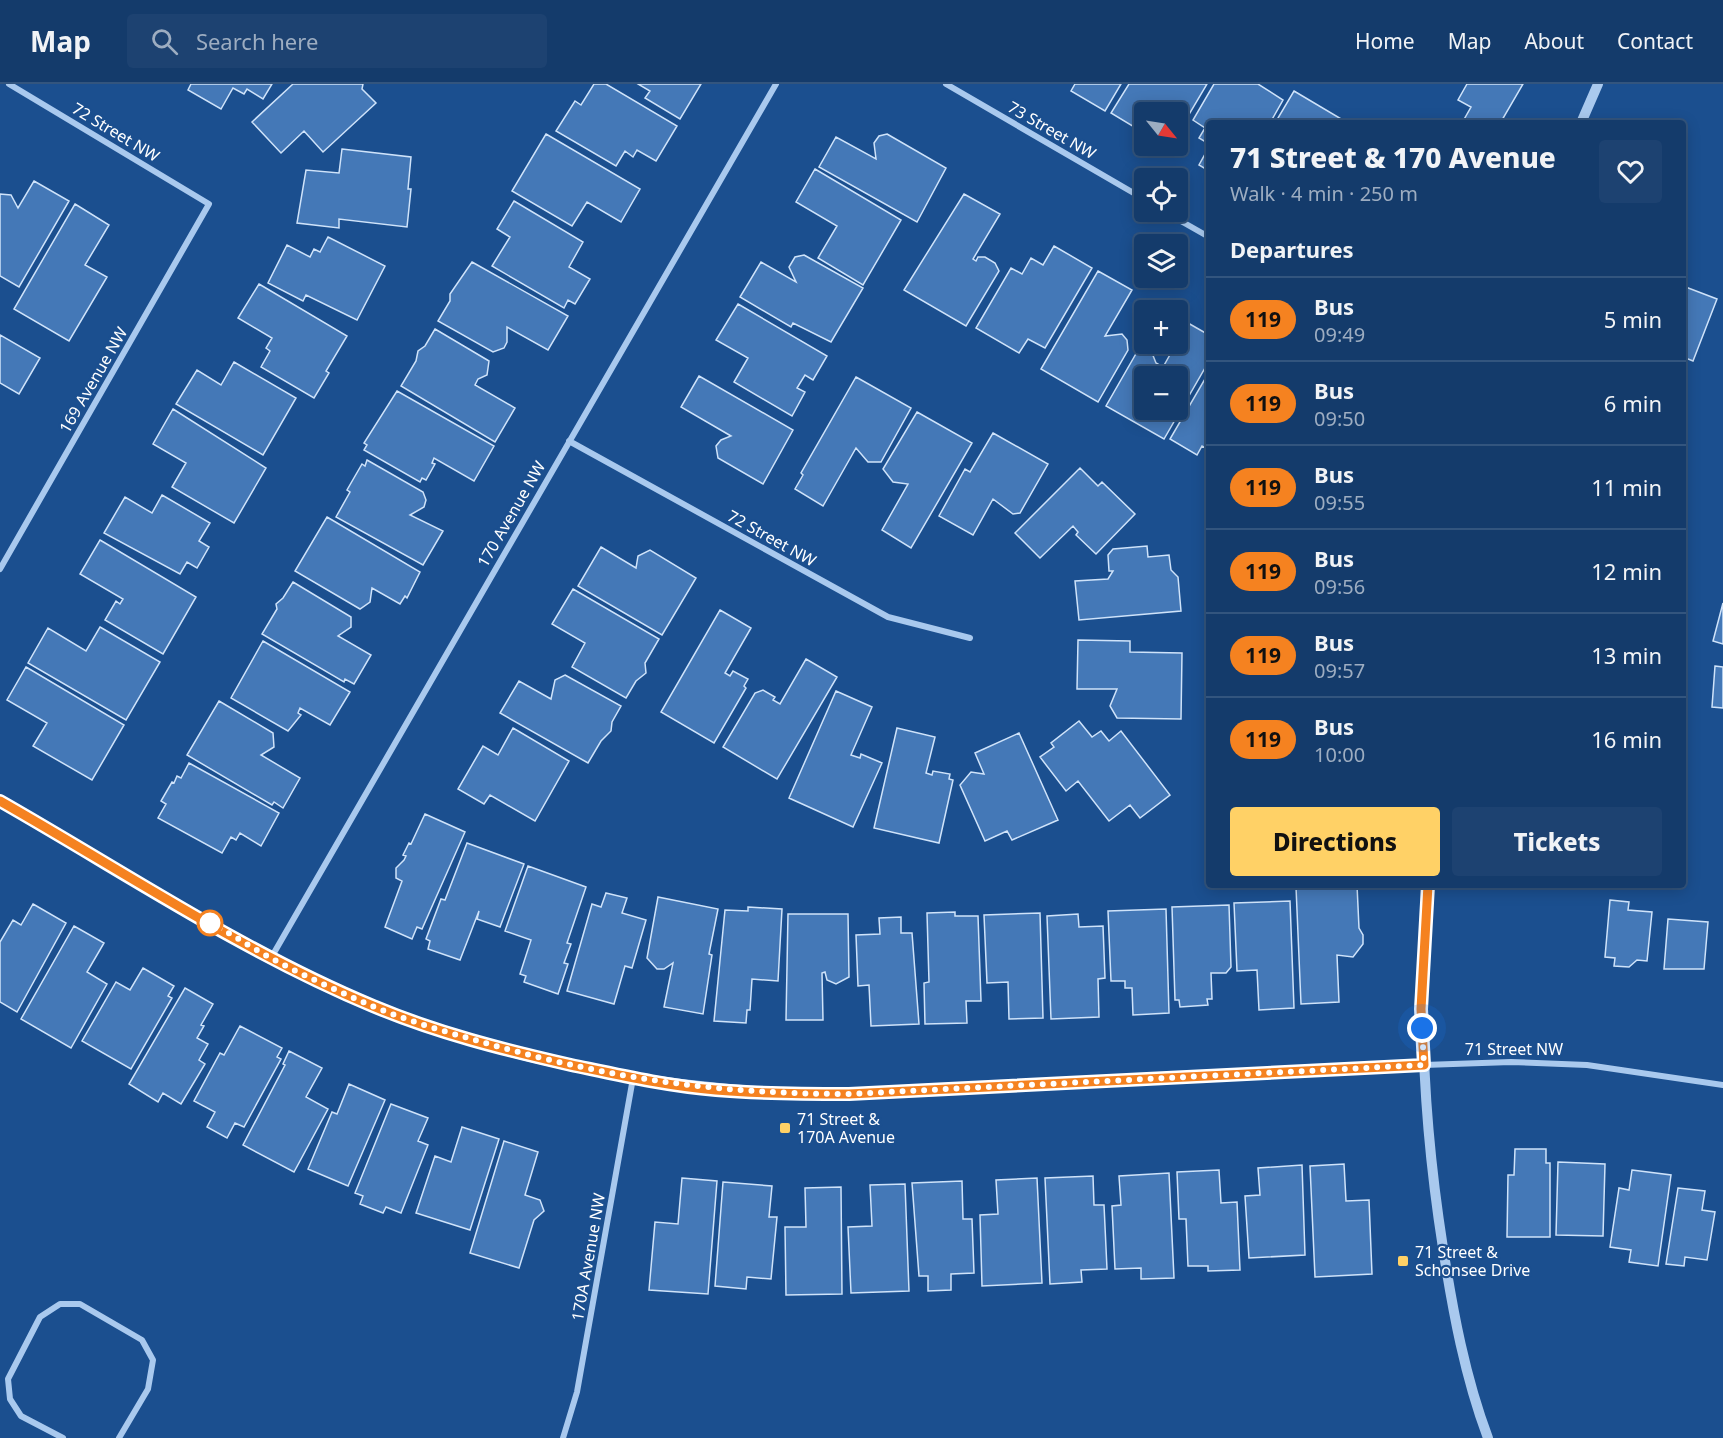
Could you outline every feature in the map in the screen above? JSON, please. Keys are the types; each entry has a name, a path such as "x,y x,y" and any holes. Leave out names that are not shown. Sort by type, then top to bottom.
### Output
{"street":[{"name":"72 Street NW","path":"9,84 209,204"},
{"name":"170 Avenue NW","path":"271,958 776,84"},
{"name":"73 Street NW","path":"946,84 1134,194"},
{"path":"1582,120 1598,84"},
{"name":"169 Avenue NW","path":"0,568 209,204"},
{"path":"1183,222 1206,235"},
{"name":"72 Street NW","path":"569,441 888,617 970,638"},
{"name":"71 Street NW","path":"0,801 271,958 374,1006 437,1029 522,1054 633,1078 714,1090 778,1094 849,1094 1511,1062 1587,1065 1723,1086"},
{"path":"1428,888 1421,1009 1434,1186 1460,1347 1488,1438"},
{"name":"170A Avenue NW","path":"563,1438 577,1392 633,1078"},
{"path":"63,1438 21,1416 10,1399 8,1379 40,1317 60,1304 80,1304 142,1340 153,1360 147,1389 119,1438"}],"building":[{"path":"191,84 272,84 263,99 247,89 244,94 233,88 221,109 188,90"},
{"path":"293,84 363,84 362,89 376,103 323,152 304,131 281,153 252,122"},
{"path":"594,84 606,84 677,126 656,161 637,150 633,157 625,151 616,166 556,131 575,101 581,105"},
{"path":"638,84 701,84 680,119 645,98 650,91"},
{"path":"1075,84 1121,84 1105,111 1071,91"},
{"path":"1129,84 1207,84 1188,116 1188,102 1134,102 1134,127 1111,113"},
{"path":"1214,84 1258,84 1283,100 1272,120 1206,120 1206,142 1199,138 1205,128 1193,120"},
{"path":"1467,84 1523,84 1502,120 1464,120 1471,107 1458,100"},
{"path":"1294,91 1343,120 1277,120"},
{"path":"546,134 640,189 621,222 587,202 572,226 512,191"},
{"path":"887,134 946,168 917,222 819,167 836,137 876,159 874,143 879,136"},
{"path":"342,149 411,157 408,189 411,189 407,227 339,219 339,228 297,223 306,170 339,173"},
{"path":"1206,152 1206,169 1199,165"},
{"path":"815,169 901,220 863,285 818,258 837,226 796,202"},
{"path":"34,181 69,201 19,287 0,276 0,194 11,195 18,208"},
{"path":"964,194 1000,214 973,259 976,261 978,257 985,257 995,263 999,271 966,326 904,290"},
{"path":"514,201 583,242 569,267 590,279 575,304 568,300 564,308 492,266 510,237 497,229"},
{"path":"75,204 109,225 85,265 107,277 69,341 14,309"},
{"path":"328,237 385,266 357,320 306,295 303,301 268,283 287,245 310,257 314,249 320,252"},
{"path":"1054,246 1092,268 1045,348 1028,339 1019,353 976,328 1011,268 1022,274 1031,258 1043,265"},
{"path":"804,255 863,288 831,342 793,323 791,327 740,297 761,262 796,282 789,267 795,257"},
{"path":"472,262 568,316 548,350 507,327 507,342 504,348 493,352 438,321 450,301 450,294"},
{"path":"1098,271 1132,290 1105,336 1122,334 1127,340 1128,350 1098,402 1041,369"},
{"path":"259,284 347,336 326,371 329,373 314,398 261,367 270,351 266,348 272,338 238,318"},
{"path":"1686,287 1717,299 1693,361 1686,358"},
{"path":"738,304 827,356 813,380 805,375 797,388 805,392 792,416 734,382 748,358 716,340"},
{"path":"1188,323 1206,333 1206,366 1188,397 1188,366 1164,366 1170,354 1188,354"},
{"path":"435,329 489,361 487,375 478,379 475,385 515,408 495,442 401,386 416,361 418,351 425,346"},
{"path":"0,335 40,358 19,394 0,383"},
{"path":"1136,354 1152,354 1156,363 1161,366 1134,366 1134,420 1175,420 1164,439 1106,406"},
{"path":"234,362 296,398 263,455 176,404 197,370 221,385"},
{"path":"699,376 793,430 763,484 718,458 716,446 721,440 731,436 681,407"},
{"path":"856,377 911,408 881,462 868,462 856,448 823,506 795,489 803,475 801,473"},
{"path":"1206,377 1206,448 1202,446 1197,455 1170,439 1181,420 1188,420 1188,408"},
{"path":"397,391 494,446 474,481 434,458 432,463 435,464 426,480 422,478 420,482 364,450 367,445 364,443"},
{"path":"173,409 266,468 234,523 172,487 186,463 153,444"},
{"path":"917,412 972,443 911,548 882,530 908,484 893,482 883,469"},
{"path":"993,433 1048,464 1020,513 1013,514 993,499 973,535 939,516 965,469 970,472"},
{"path":"367,460 423,492 426,500 424,507 410,515 443,531 423,565 336,517 350,492 347,490 362,464 365,466"},
{"path":"1080,468 1098,486 1102,482 1135,514 1096,554 1076,535 1078,532 1073,526 1040,558 1015,533"},
{"path":"162,495 210,523 199,541 209,547 197,568 187,562 180,574 104,533 125,497 152,513"},
{"path":"327,517 420,572 407,598 405,596 400,604 372,588 370,602 360,609 295,571"},
{"path":"100,540 196,597 163,654 105,620 116,601 120,604 123,599 80,574"},
{"path":"1147,546 1148,557 1169,555 1171,570 1178,577 1181,611 1079,620 1075,581 1108,579 1113,571 1109,571 1108,555 1113,549"},
{"path":"601,547 636,568 638,556 650,550 696,578 662,635 578,586"},
{"path":"293,582 351,617 351,627 338,636 371,655 354,684 345,679 344,682 262,634 277,609 276,604 283,598"},
{"path":"573,589 659,639 645,663 646,673 636,681 626,698 572,667 585,643 552,624"},
{"path":"1723,603 1723,644 1713,641"},
{"path":"720,610 751,628 725,673 730,676 733,671 748,679 744,686 746,688 714,743 661,712"},
{"path":"100,627 160,662 126,720 28,663 48,628 86,651"},
{"path":"1078,640 1130,641 1130,652 1182,653 1181,719 1117,718 1110,706 1117,689 1077,689"},
{"path":"263,641 350,692 330,725 300,708 298,713 301,715 288,731 231,698"},
{"path":"806,659 837,677 777,779 723,747 755,693 763,690 775,697 773,700 780,704"},
{"path":"1715,666 1723,667 1723,708 1712,707"},
{"path":"26,667 124,725 92,780 33,746 47,723 7,700"},
{"path":"565,675 621,706 612,722 611,731 601,741 588,763 500,713 519,681 551,699 555,680"},
{"path":"836,691 872,707 851,755 860,758 861,754 882,763 853,827 789,798"},
{"path":"219,701 273,733 274,747 261,755 300,778 283,808 274,802 272,805 187,755"},
{"path":"1079,721 1092,737 1101,731 1109,741 1121,731 1170,795 1140,818 1130,805 1109,821 1078,781 1066,791 1040,757 1054,747 1051,743"},
{"path":"513,728 569,761 535,821 490,795 484,804 458,789 483,746 498,755"},
{"path":"897,728 935,737 926,773 932,775 933,771 950,774 949,779 953,780 939,843 874,828"},
{"path":"1019,733 1058,820 1012,840 1007,831 985,841 960,785 971,772 984,774 975,753"},
{"path":"189,763 279,813 261,846 240,833 236,840 231,837 222,853 158,818 166,804 161,801 177,776 181,778"},
{"path":"425,814 465,832 422,929 417,927 412,939 385,927 402,881 396,878 396,868 404,860 406,856 403,855 409,843 411,844"},
{"path":"467,843 524,864 500,927 477,919 479,911 460,960 428,949 430,941 426,939 441,899 445,900"},
{"path":"528,866 586,887 567,943 571,944 564,963 568,964 558,994 524,982 526,976 520,974 531,940 505,931"},
{"path":"1296,888 1357,888 1359,928 1363,935 1363,944 1353,957 1337,955 1339,1002 1301,1004"},
{"path":"606,893 627,898 622,913 646,920 632,968 625,966 614,1004 567,991 592,904 601,907"},
{"path":"658,897 718,909 709,954 712,955 703,1014 664,1007 673,963 664,969 657,969 647,958"},
{"path":"1610,900 1629,902 1628,910 1652,912 1647,961 1637,960 1629,967 1614,966 1615,958 1605,957"},
{"path":"1290,901 1294,1008 1259,1010 1257,970 1237,971 1234,903"},
{"path":"33,904 66,923 17,1012 0,1002 0,942 13,920 21,925"},
{"path":"1229,905 1231,967 1226,973 1211,973 1212,999 1207,999 1208,1005 1180,1007 1179,1000 1175,1000 1172,907"},
{"path":"748,907 782,909 778,981 752,979 750,1010 747,1010 746,1023 714,1021 725,910 748,911"},
{"path":"1166,909 1169,1013 1133,1015 1132,988 1125,988 1125,981 1111,981 1108,911"},
{"path":"955,912 955,916 978,916 981,1001 966,1001 967,1023 925,1024 924,983 929,982 927,913"},
{"path":"1040,913 1043,1018 1009,1019 1008,982 987,983 984,915"},
{"path":"788,914 848,914 849,977 836,984 827,980 825,972 822,973 823,1020 786,1020"},
{"path":"1078,914 1079,927 1103,926 1105,978 1098,979 1099,1017 1051,1019 1047,916"},
{"path":"901,917 901,933 912,933 919,1024 871,1026 869,985 858,986 856,935 880,934 879,918"},
{"path":"1668,919 1708,922 1704,969 1664,969"},
{"path":"74,926 104,943 87,972 107,984 71,1048 21,1019"},
{"path":"143,968 174,986 168,996 172,998 131,1069 82,1041 116,982 130,990"},
{"path":"185,988 213,1004 201,1025 204,1026 197,1038 208,1044 199,1060 205,1064 181,1104 163,1093 158,1102 129,1084"},
{"path":"240,1026 282,1048 277,1057 281,1059 244,1127 235,1123 227,1138 207,1127 215,1112 194,1101 220,1053 224,1055"},
{"path":"289,1051 322,1068 306,1097 328,1109 294,1172 243,1145 285,1065 283,1064"},
{"path":"349,1084 385,1100 348,1186 308,1169 332,1112 337,1114"},
{"path":"391,1104 428,1118 418,1141 428,1145 401,1213 386,1207 383,1213 360,1204 363,1196 355,1193"},
{"path":"462,1127 499,1139 470,1230 416,1213 435,1156 451,1162"},
{"path":"504,1141 538,1152 525,1195 540,1200 544,1211 534,1220 519,1268 470,1253"},
{"path":"1515,1149 1546,1149 1546,1163 1550,1163 1550,1237 1507,1237 1508,1175 1514,1175"},
{"path":"1558,1162 1605,1164 1603,1236 1556,1235"},
{"path":"1344,1164 1346,1201 1369,1200 1372,1274 1315,1277 1310,1166"},
{"path":"1302,1165 1305,1255 1249,1258 1245,1196 1260,1195 1258,1168"},
{"path":"1219,1170 1221,1203 1237,1202 1240,1270 1208,1271 1208,1266 1188,1266 1186,1219 1179,1219 1177,1172"},
{"path":"1632,1170 1671,1175 1658,1266 1629,1262 1631,1250 1610,1247 1619,1188 1629,1190"},
{"path":"1169,1173 1174,1278 1141,1279 1141,1268 1115,1269 1112,1206 1121,1205 1119,1176"},
{"path":"1093,1176 1094,1205 1104,1205 1107,1269 1081,1270 1082,1282 1050,1284 1045,1178"},
{"path":"682,1178 717,1181 708,1294 649,1290 655,1222 678,1224"},
{"path":"1037,1178 1042,1283 982,1286 980,1215 998,1214 996,1180"},
{"path":"962,1181 963,1219 972,1219 974,1273 951,1274 951,1290 928,1291 928,1276 919,1276 912,1183"},
{"path":"723,1182 772,1186 769,1217 777,1217 771,1279 747,1277 746,1289 715,1286"},
{"path":"905,1184 909,1291 851,1293 848,1227 872,1226 870,1185"},
{"path":"841,1187 842,1294 786,1295 785,1227 806,1227 805,1188"},
{"path":"1678,1188 1705,1191 1702,1210 1715,1212 1707,1260 1685,1257 1684,1266 1666,1264"}],"bus line":[{"name":"119","path":"0,801 271,958 374,1006 437,1029 522,1054 633,1078 714,1090 778,1094 849,1094 926,1088 1424,1065 1421,1009 1428,888"}],"place":[{"name":"71 Street & 170A Avenue","path":"785,1128"},
{"name":"71 Street & Schonsee Drive","path":"1403,1261"}],"route":[{"path":"210,923 271,958 374,1006 437,1029 522,1054 633,1078 714,1090 778,1094 849,1094 926,1088 1424,1065 1422,1028"}]}
